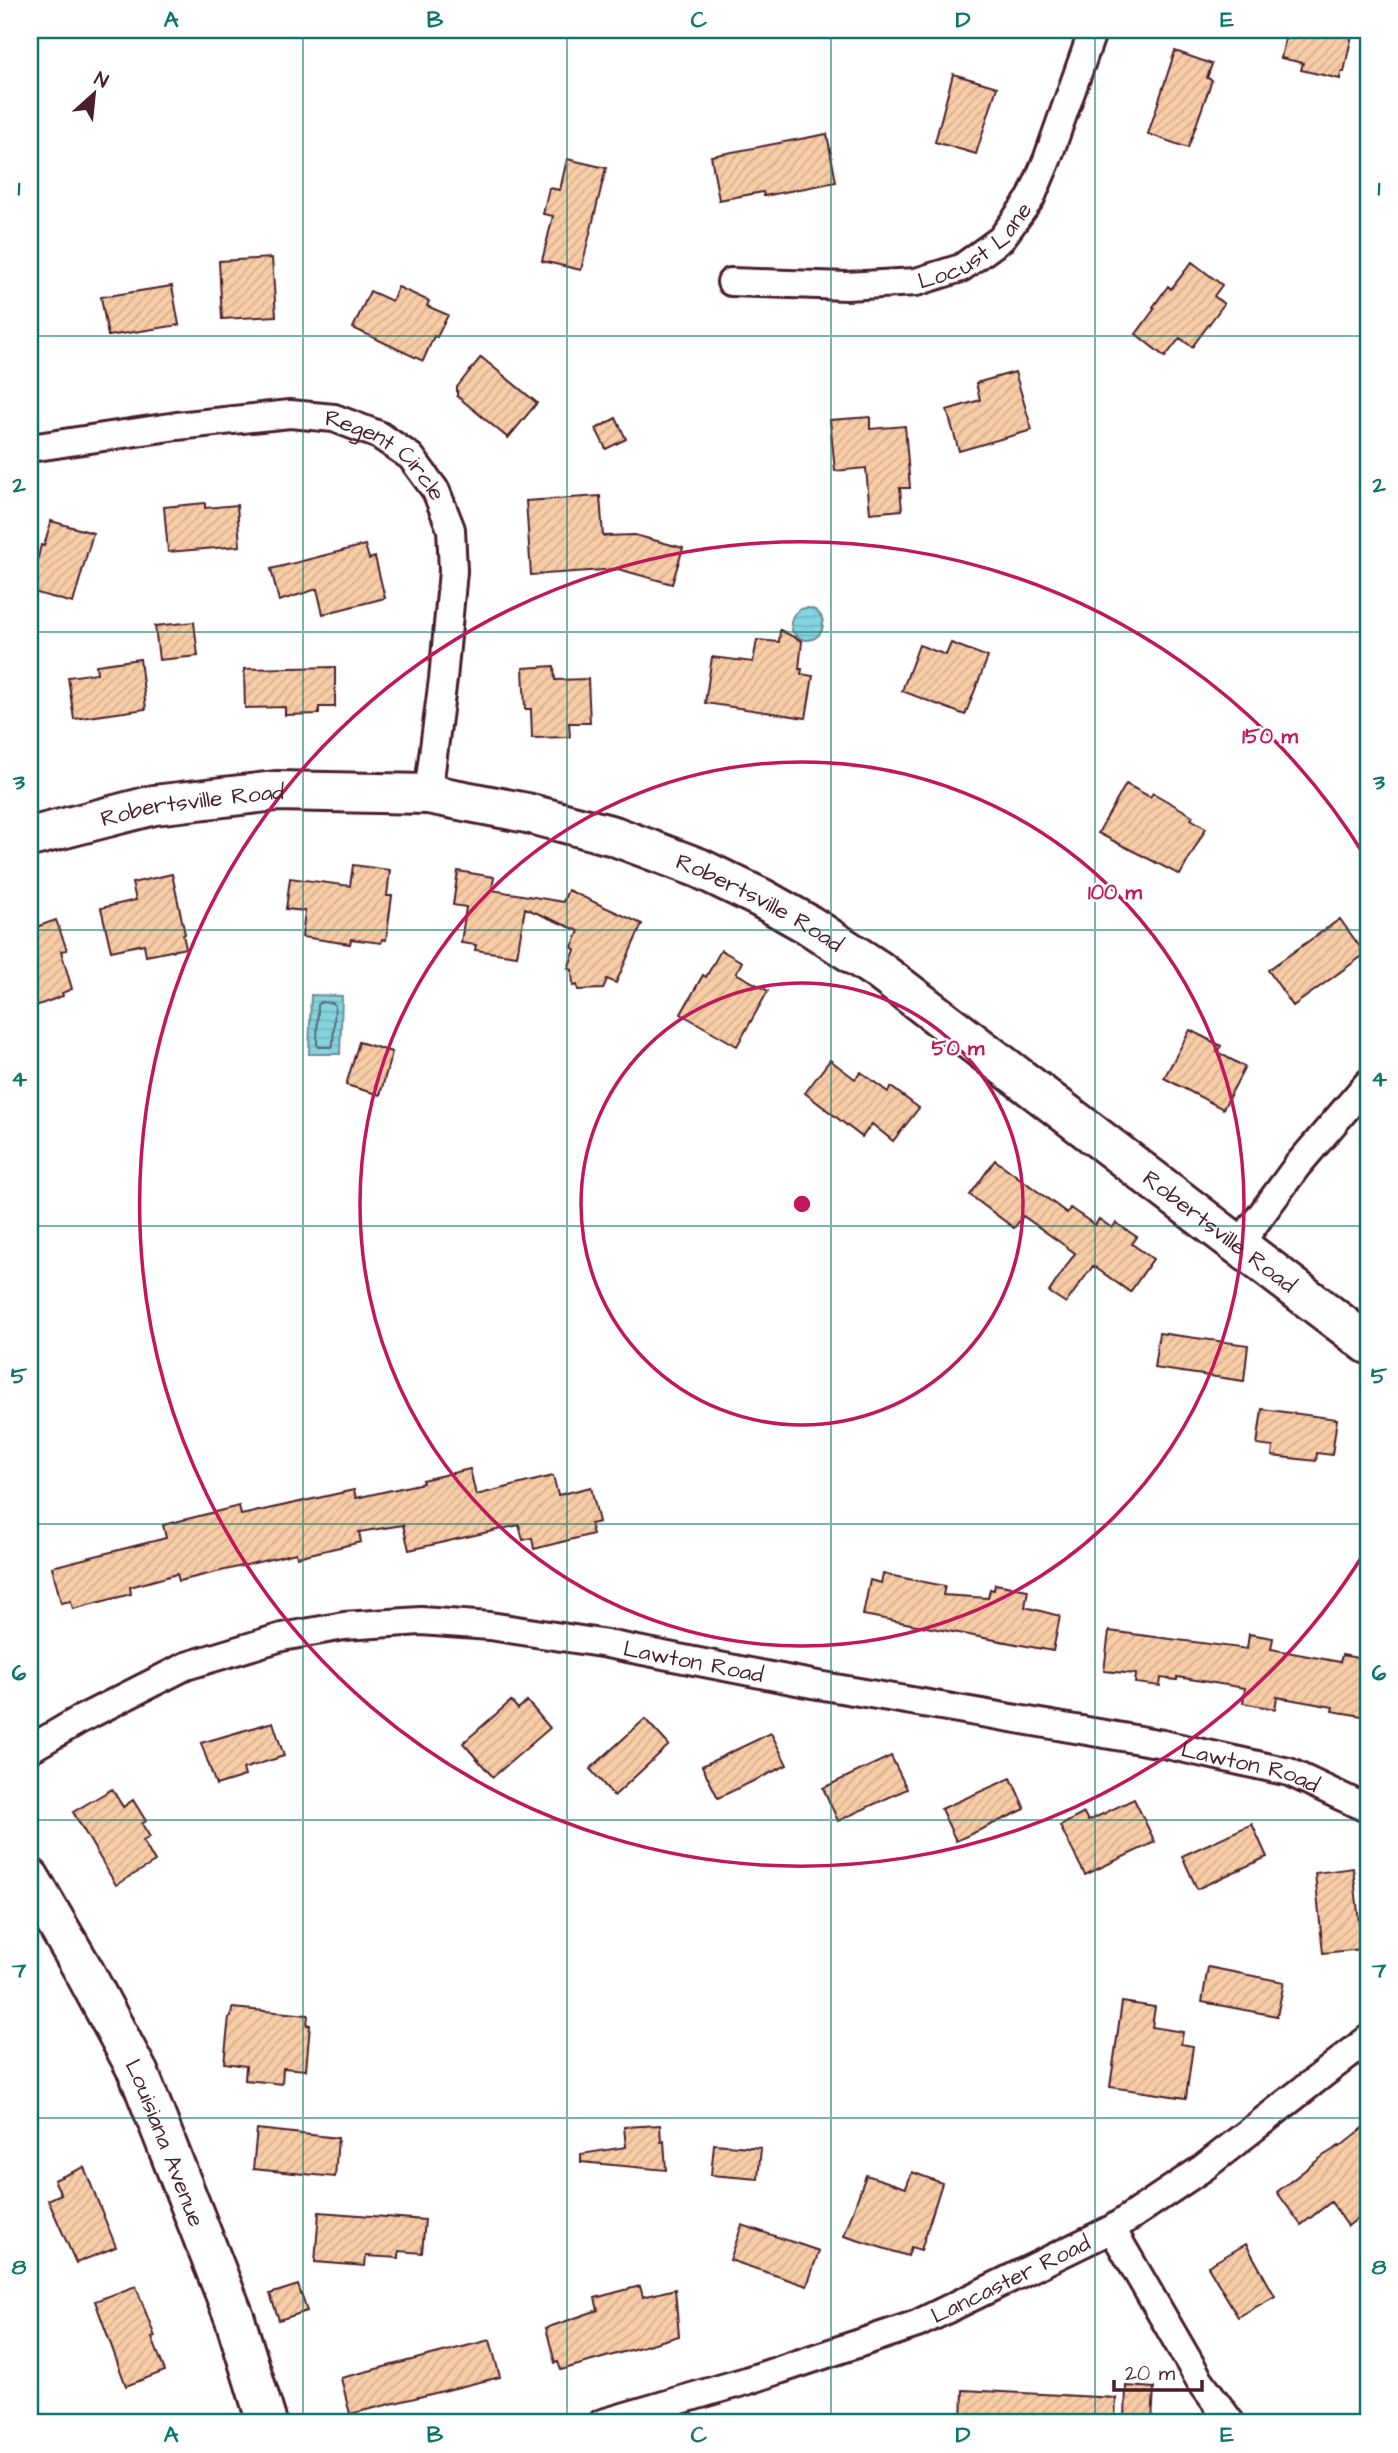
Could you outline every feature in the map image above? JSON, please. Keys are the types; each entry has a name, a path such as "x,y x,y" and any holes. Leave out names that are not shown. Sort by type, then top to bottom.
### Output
{"street":[{"name":"Locust Lane","path":"731,282 846,286 916,282 961,268 1001,239 1031,198 1093,30"},
{"name":"Regent Circle","path":"30,448 177,426 290,414 334,418 379,435 411,457 436,491 451,529 453,571 428,794"},
{"name":"Robertsville Road","path":"30,837 154,805 276,791 428,794 527,813 614,836 699,868 809,925 878,970 1368,1344"},
{"path":"1239,1245 1297,1166 1368,1083"},
{"name":"Lawton Road","path":"30,1749 79,1720 186,1666 282,1637 344,1626 421,1621 490,1626 607,1644 812,1684 1163,1744 1289,1772 1368,1809"},
{"name":"Louisiana Avenue","path":"30,1878 85,1971 139,2074 235,2319 267,2423"},
{"name":"Lancaster Road","path":"602,2423 758,2378 917,2324 1112,2229 1203,2168 1368,2039"},
{"path":"1112,2229 1199,2379 1231,2423"}],"water":[{"path":"807,608 818,613 823,624 818,635 807,640 796,635 791,624 796,613"},
{"path":"311,995 342,996 340,1054 309,1054"}],"building":[{"path":"1287,30 1353,30 1340,79 1301,70 1303,63 1281,58"},
{"path":"1175,51 1212,64 1207,78 1212,80 1188,148 1148,134"},
{"path":"953,74 997,87 976,154 935,142"},
{"path":"827,134 836,182 764,196 763,192 719,200 711,156"},
{"path":"567,159 606,168 581,270 542,261 553,216 543,214 549,188 560,190"},
{"path":"272,258 276,316 222,319 219,261"},
{"path":"1192,262 1222,285 1214,296 1224,304 1192,347 1180,338 1165,357 1136,334 1168,286 1171,289"},
{"path":"172,286 179,325 108,336 101,297"},
{"path":"398,287 429,301 427,306 448,315 437,337 434,336 423,361 353,328 370,291 392,301"},
{"path":"481,357 537,403 508,438 457,396 457,387"},
{"path":"1015,372 1032,430 959,451 947,410 980,400 976,383"},
{"path":"870,417 870,429 905,426 910,488 900,488 902,510 870,513 866,468 835,471 830,420"},
{"path":"616,418 626,439 606,449 596,429"},
{"path":"600,496 603,536 635,535 683,548 672,584 618,569 531,575 526,501"},
{"path":"205,503 205,508 237,505 240,546 168,552 164,507"},
{"path":"51,521 93,533 73,603 30,591 41,545 44,546"},
{"path":"365,545 369,559 375,557 385,598 323,614 317,589 279,601 271,569"},
{"path":"194,622 198,656 159,660 155,626"},
{"path":"780,630 802,641 799,669 802,669 801,674 813,676 806,718 705,703 712,657 753,662 757,640 779,642"},
{"path":"951,643 988,657 965,715 902,691 919,645 946,655"},
{"path":"140,659 146,709 74,719 68,677 97,673 96,665"},
{"path":"554,666 555,680 588,679 590,723 569,723 570,737 532,738 531,709 525,709 523,668"},
{"path":"335,667 335,707 319,707 319,714 285,715 285,707 245,708 244,669"},
{"path":"1126,784 1150,797 1153,793 1193,816 1191,819 1206,828 1180,875 1098,833"},
{"path":"353,865 390,870 387,896 392,896 386,940 382,939 381,943 351,939 350,944 302,937 305,911 286,909 290,878 350,886"},
{"path":"458,871 494,877 492,890 563,902 568,890 642,924 616,983 607,979 603,989 578,990 577,985 573,986 572,970 568,968 575,950 572,947 579,931 525,908 517,956 475,950 476,945 461,943 466,907 453,905"},
{"path":"172,874 186,948 146,956 144,944 111,951 101,908 136,900 132,883"},
{"path":"1340,919 1365,954 1293,1006 1268,970"},
{"path":"56,920 67,950 61,951 72,989 62,993 63,996 30,1008 30,929"},
{"path":"721,950 742,962 736,973 768,991 737,1046 681,1014"},
{"path":"1190,1030 1221,1046 1217,1052 1245,1067 1223,1109 1164,1078"},
{"path":"359,1042 392,1052 380,1095 346,1085"},
{"path":"830,1060 855,1079 861,1072 888,1092 891,1087 919,1108 893,1141 872,1124 862,1137 805,1093"},
{"path":"995,1160 1067,1213 1070,1208 1095,1225 1099,1219 1112,1228 1116,1223 1137,1237 1132,1244 1153,1259 1130,1292 1093,1266 1066,1303 1049,1292 1075,1253 1023,1216 1014,1228 970,1195"},
{"path":"1159,1333 1248,1345 1244,1381 1154,1368"},
{"path":"1262,1409 1337,1419 1332,1455 1317,1453 1316,1461 1272,1456 1273,1447 1257,1445"},
{"path":"470,1469 476,1495 553,1476 558,1495 591,1487 599,1522 590,1524 593,1534 534,1549 532,1538 523,1540 519,1525 409,1550 403,1525 359,1532 361,1542 297,1557 296,1553 179,1581 177,1574 130,1587 131,1594 73,1609 71,1601 61,1603 52,1567 166,1538 163,1525 239,1506 241,1515 354,1490 356,1498"},
{"path":"883,1574 945,1586 943,1595 988,1598 990,1589 994,1590 995,1584 1028,1590 1025,1607 1060,1616 1053,1651 863,1615 870,1580 881,1583"},
{"path":"1109,1631 1247,1649 1249,1634 1273,1638 1271,1649 1340,1662 1342,1655 1368,1660 1368,1717 1332,1711 1333,1707 1277,1697 1275,1709 1243,1703 1245,1688 1177,1677 1177,1680 1161,1678 1160,1686 1135,1683 1136,1674 1104,1671"},
{"path":"511,1701 518,1709 527,1701 550,1728 493,1777 463,1743"},
{"path":"645,1719 669,1745 614,1796 590,1769"},
{"path":"273,1722 284,1756 243,1769 245,1776 216,1785 201,1743"},
{"path":"771,1733 787,1765 718,1798 702,1766"},
{"path":"891,1756 907,1789 838,1821 823,1788"},
{"path":"1011,1778 1025,1809 956,1841 941,1809"},
{"path":"112,1789 123,1807 133,1800 146,1821 142,1824 150,1837 143,1841 155,1862 116,1885 73,1812"},
{"path":"1134,1799 1155,1842 1085,1875 1060,1826 1084,1813 1088,1821"},
{"path":"1252,1824 1267,1857 1197,1889 1182,1856"},
{"path":"1353,1868 1362,1949 1323,1953 1315,1873"},
{"path":"1208,1967 1284,1982 1277,2016 1202,2002"},
{"path":"1122,2002 1155,2007 1152,2027 1183,2032 1181,2044 1193,2046 1186,2098 1110,2087"},
{"path":"232,2008 308,2015 307,2025 310,2025 306,2070 283,2068 282,2084 245,2080 246,2066 224,2063"},
{"path":"1368,2124 1368,2210 1348,2226 1331,2202 1301,2225 1277,2192"},
{"path":"660,2125 666,2170 581,2162 581,2154 626,2147 624,2127"},
{"path":"257,2129 338,2138 335,2177 253,2169"},
{"path":"714,2144 761,2148 758,2179 711,2175"},
{"path":"84,2167 116,2247 76,2263 48,2200 61,2194 54,2180"},
{"path":"912,2172 942,2183 921,2250 911,2247 908,2256 844,2236 866,2175 906,2188"},
{"path":"319,2212 425,2220 422,2253 399,2251 399,2258 366,2256 365,2266 315,2262"},
{"path":"742,2225 819,2251 807,2286 730,2260"},
{"path":"1246,2244 1275,2296 1238,2317 1208,2266"},
{"path":"298,2285 307,2311 279,2320 270,2294"},
{"path":"136,2286 165,2371 126,2386 95,2301"},
{"path":"640,2286 643,2297 675,2289 679,2336 561,2370 558,2362 555,2363 546,2328 598,2310 595,2298"},
{"path":"490,2340 500,2377 350,2414 341,2378"},
{"path":"1126,2386 1154,2388 1152,2421 1125,2420"},
{"path":"963,2390 1116,2398 1115,2423 962,2423"}]}
